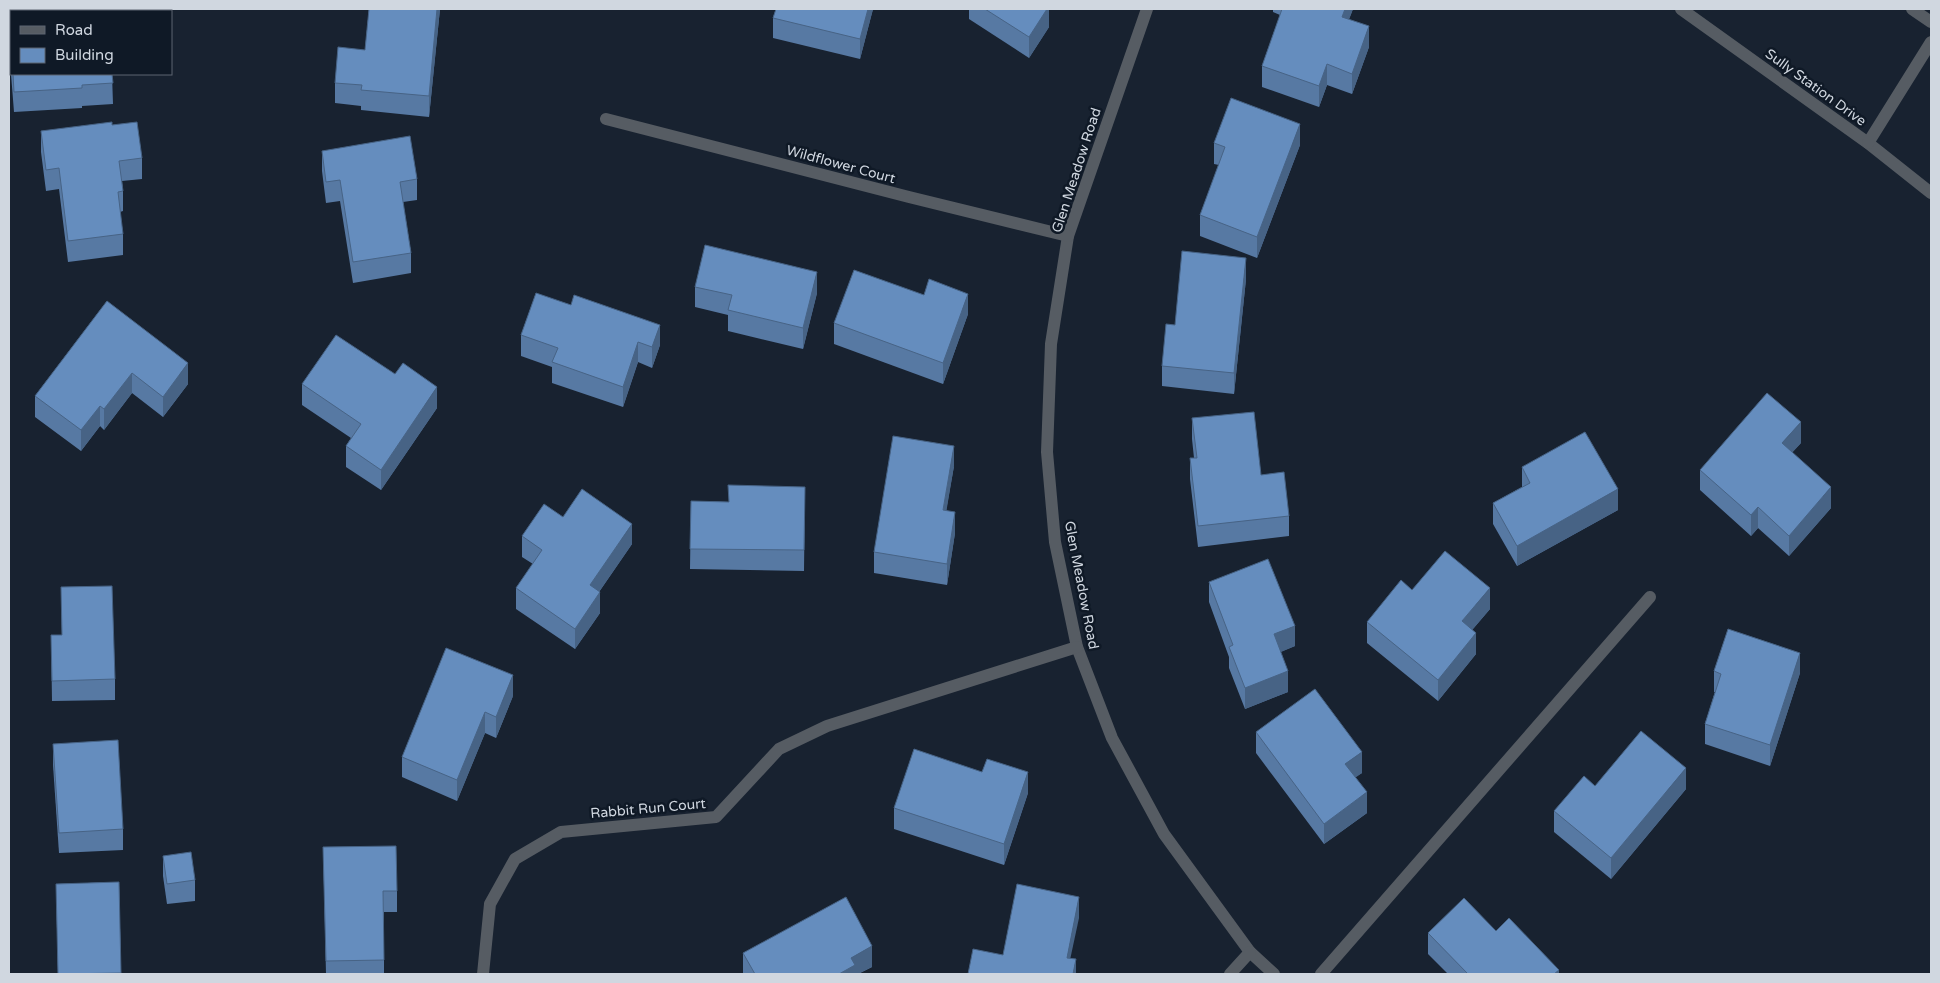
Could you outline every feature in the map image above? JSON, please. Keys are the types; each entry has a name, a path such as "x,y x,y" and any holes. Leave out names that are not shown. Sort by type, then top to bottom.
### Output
{"street":[{"name":"Glen Meadow Road","path":"1146,9 1068,236 1051,344 1047,452 1055,542 1077,647 1112,738 1164,834 1250,952 1274,974"},
{"name":"Sully Station Drive","path":"1681,9 1868,142 1931,193"},
{"path":"1912,9 1931,22"},
{"path":"1868,142 1931,42"},
{"name":"Wildflower Court","path":"606,119 909,198 1068,236"},
{"path":"1321,974 1650,597"},
{"name":"Rabbit Run Court","path":"483,974 490,904 515,859 561,832 716,817 779,749 827,726 1077,647"},
{"path":"1230,974 1250,952"}],"building":[{"path":"18,9 78,9 78,10"},
{"path":"369,9 437,9 429,96 361,90 362,85 335,83 338,47 365,50"},
{"path":"776,9 868,9 860,39 773,18"},
{"path":"985,9 1047,9 1029,37"},
{"path":"1282,9 1345,9 1342,17 1369,26 1352,74 1327,64 1319,86 1262,66"},
{"path":"13,75 112,75 113,83 82,85 82,88 14,92"},
{"path":"1231,98 1300,124 1257,237 1200,215 1225,147 1214,143"},
{"path":"112,122 112,125 137,122 142,158 119,161 123,191 118,192 123,234 68,241 59,168 46,170 41,131"},
{"path":"410,136 417,179 400,182 411,253 353,262 340,180 326,182 322,151"},
{"path":"705,245 817,272 803,328 728,310 732,295 695,287"},
{"path":"1182,251 1246,258 1234,373 1162,366 1166,324 1175,325"},
{"path":"854,270 924,295 929,279 968,294 943,363 834,323"},
{"path":"536,293 571,305 574,295 660,325 652,347 638,342 623,387 552,362 558,348 521,335"},
{"path":"107,301 188,363 163,397 132,373 104,409 100,406 81,430 35,396"},
{"path":"336,335 395,374 403,363 437,387 381,470 346,446 361,424 302,384"},
{"path":"1767,393 1801,422 1782,443 1831,487 1789,536 1758,507 1751,515 1700,470"},
{"path":"1254,412 1261,475 1284,472 1289,516 1198,526 1190,458 1197,458 1192,418"},
{"path":"1585,432 1618,489 1517,546 1493,503 1530,483 1522,467"},
{"path":"893,436 954,446 943,510 955,512 947,564 874,552"},
{"path":"728,485 805,487 804,550 690,549 691,501 729,502"},
{"path":"582,489 632,524 590,585 600,592 575,629 516,588 542,550 522,536 544,504 563,517"},
{"path":"1445,551 1490,588 1462,621 1476,633 1438,680 1367,622 1401,580 1412,590"},
{"path":"1268,559 1295,626 1274,634 1288,671 1245,688 1229,647 1233,645 1209,582"},
{"path":"112,586 115,679 52,681 51,635 62,635 61,587"},
{"path":"1728,629 1800,653 1770,745 1705,724 1721,674 1714,671"},
{"path":"446,648 513,675 496,717 485,712 457,780 402,757"},
{"path":"1315,689 1362,752 1345,764 1367,792 1324,824 1256,732"},
{"path":"1641,731 1686,768 1611,858 1554,811 1584,776 1595,786"},
{"path":"118,740 123,829 59,833 53,744"},
{"path":"914,749 982,772 987,759 1028,772 1004,844 894,808"},
{"path":"396,846 397,891 383,891 384,960 326,961 323,847"},
{"path":"191,852 195,880 167,884 163,856"},
{"path":"119,882 121,973 58,974 56,884"},
{"path":"1017,884 1079,897 1067,958 1076,959 1073,974 968,974 973,949 1003,955"},
{"path":"846,897 872,946 851,958 855,965 839,974 755,974 743,953"},
{"path":"1464,898 1496,931 1509,918 1559,970 1554,974 1468,974 1428,933"}]}
